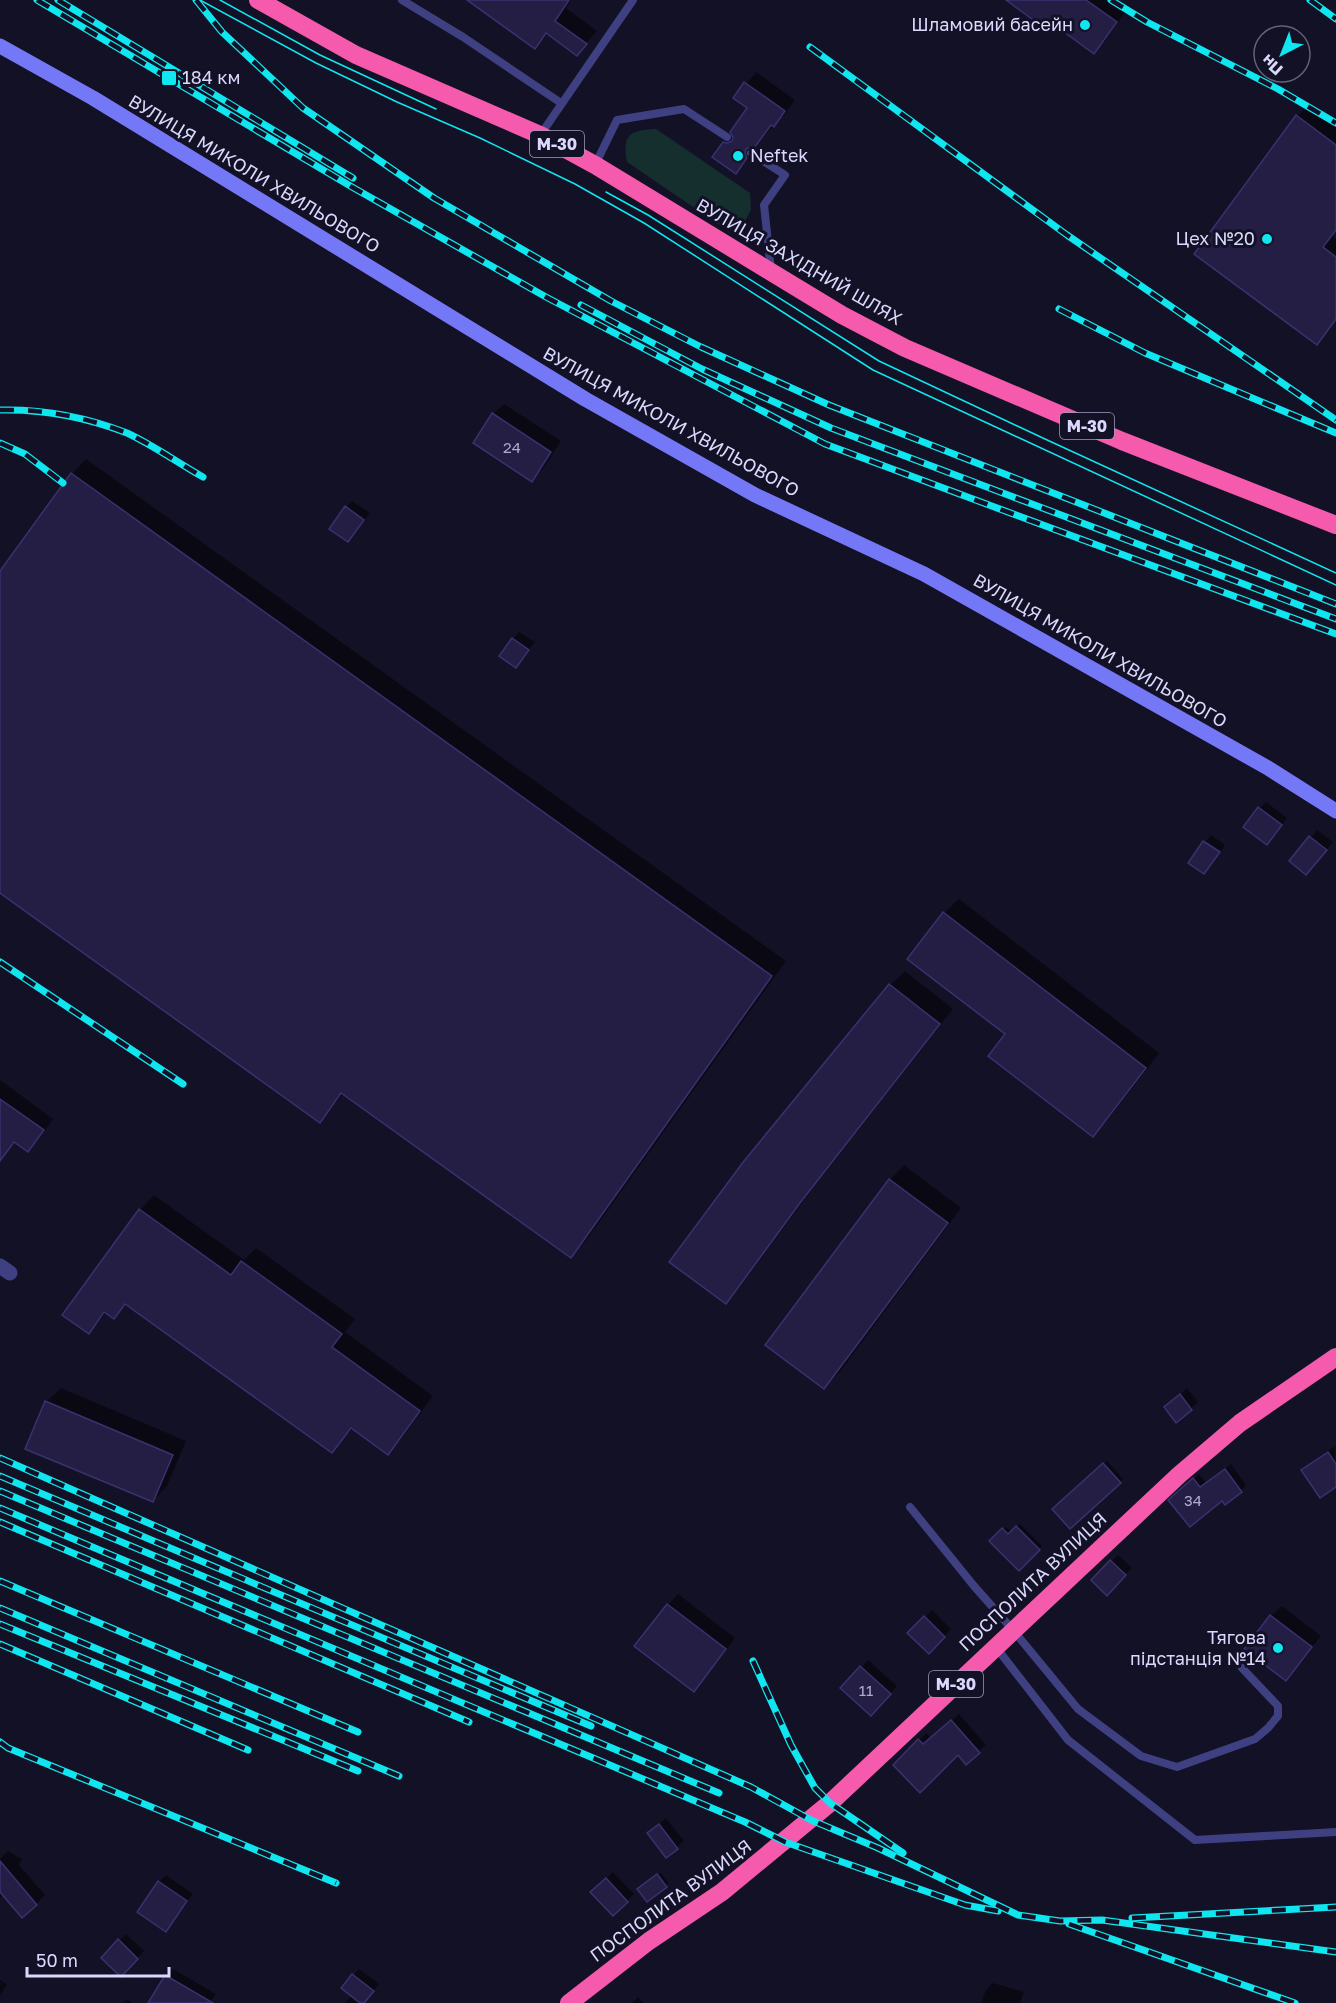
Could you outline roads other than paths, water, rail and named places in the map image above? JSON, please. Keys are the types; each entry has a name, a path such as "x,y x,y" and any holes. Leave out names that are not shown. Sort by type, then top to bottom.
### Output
{"highway":[{"name":"ВУЛИЦЯ ЗАХІДНИЙ ШЛЯХ","path":"258,0 356,55 540,135 595,165 843,315 904,348 1122,441 1336,525"},
{"name":"ПОСПОЛИТА ВУЛИЦЯ","path":"569,2003 649,1941 722,1892 785,1842 830,1803 1179,1475 1232,1430 1336,1357"}],"street":[{"name":"ВУЛИЦЯ МИКОЛИ ХВИЛЬОВОГО","path":"0,46 93,98 585,399 754,495 924,574 1268,768 1336,811"}],"lane":[{"path":"402,0 463,37 561,104"},
{"path":"540,135 633,0"},
{"path":"595,165 617,120 684,109 727,136"},
{"path":"751,153 785,175 764,205 771,272"},
{"path":"910,1507 1078,1709 1141,1756 1177,1767 1255,1739 1268,1728 1278,1716 1278,1706 1242,1668"},
{"path":"995,1646 1068,1740 1195,1840 1336,1832"}],"tram line":[{"path":"200,0 316,63 575,184 644,223 873,370 1336,585"},
{"path":"220,0 320,55 436,109"},
{"path":"606,192 648,215 879,361 1336,573"}],"railway":[{"path":"37,0 352,187 546,297 825,444 1336,634"},
{"path":"58,0 353,178"},
{"path":"196,0 222,32 303,108 434,198 611,301 701,347 829,405 1336,604"},
{"path":"1111,0 1147,22 1278,89 1336,123"},
{"path":"1310,0 1336,19"},
{"path":"810,47 1067,235 1336,420"},
{"path":"581,305 702,369 831,428 1336,619"},
{"path":"1059,309 1145,353 1336,433"},
{"path":"0,410 49,413 80,418 112,427 146,443 203,477"},
{"path":"0,443 25,454 63,483"},
{"path":"0,962 183,1084"},
{"path":"0,1458 751,1787 811,1820 878,1848 1018,1915 1060,1921 1102,1920 1336,1952"},
{"path":"0,1476 591,1726"},
{"path":"0,1491 719,1793"},
{"path":"0,1508 745,1822 785,1842 965,1905 998,1911"},
{"path":"0,1522 469,1722"},
{"path":"0,1581 358,1732"},
{"path":"0,1608 399,1776"},
{"path":"0,1624 358,1771"},
{"path":"0,1644 248,1750"},
{"path":"753,1661 791,1745 815,1788 830,1803 903,1853"},
{"path":"0,1742 8,1748 336,1883"},
{"path":"1132,1918 1336,1907"},
{"path":"1069,1924 1295,2003"}],"place":[{"name":"Шламовий басейн","path":"1085,25"},
{"name":"184 км","path":"169,78"},
{"name":"Neftek","path":"738,156"},
{"name":"Цех №20","path":"1267,239"},
{"name":"Тягова пiдстанцiя №14","path":"1278,1648"}]}
